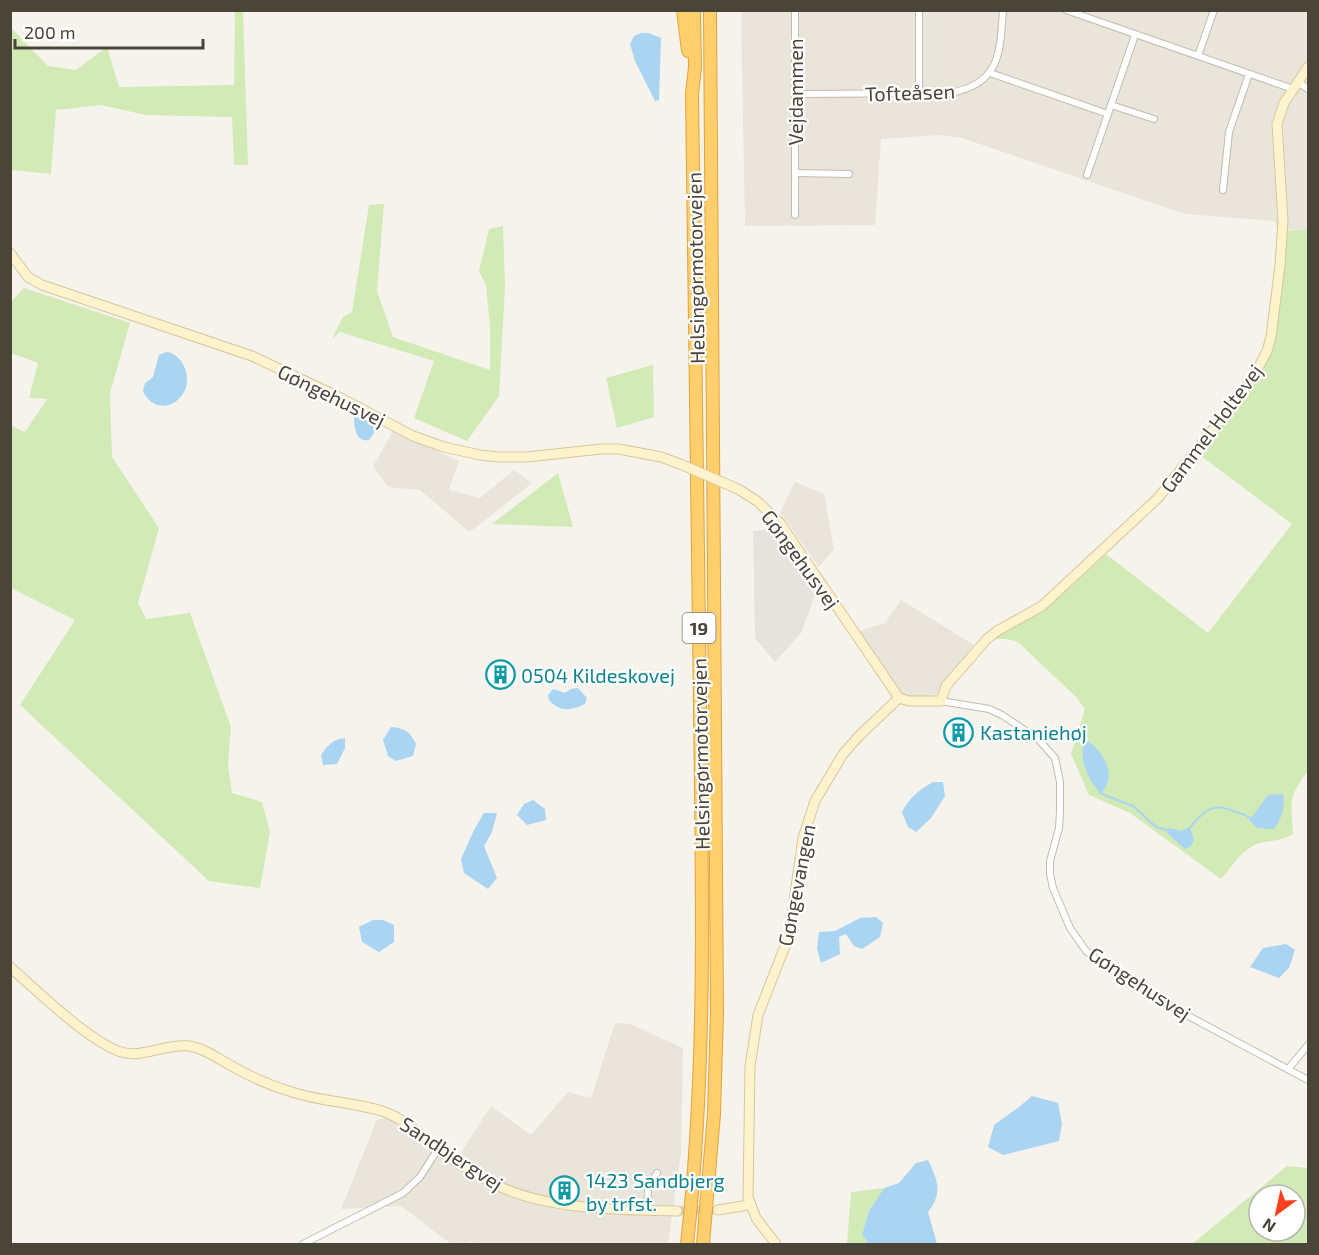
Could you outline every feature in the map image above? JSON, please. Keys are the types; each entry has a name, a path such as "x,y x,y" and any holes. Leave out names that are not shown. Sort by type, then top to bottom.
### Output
{"highway":[{"path":"683,10 692,94"},
{"name":"Helsingørmotorvejen","path":"687,1245 698,1117 702,996 692,94 695,67 694,10"},
{"name":"Helsingørmotorvejen","path":"703,1245 713,1125 717,1013 710,10"}],"street":[{"name":"Vejdammen","path":"795,10 795,215"},
{"path":"918,10 919,94"},
{"path":"1003,10 1000,51 990,73 1108,114"},
{"path":"1066,10 1084,13 1135,35 1249,74 1308,89"},
{"path":"1198,56 1214,10"},
{"path":"1087,175 1135,35"},
{"name":"Gammel Holtevej","path":"940,701 946,686 987,639 1042,606 1158,498 1235,402 1257,370 1271,337 1280,265 1283,217 1277,124 1284,103 1308,67"},
{"name":"Tofteåsen","path":"795,94 950,93 966,90 979,83 990,73"},
{"path":"1223,190 1229,132 1249,74"},
{"path":"1111,105 1154,119"},
{"name":"Vejdammen","path":"795,173 849,174"},
{"name":"Gøngehusvej","path":"10,253 28,277 42,285 252,356 429,443 465,453 498,457 527,457 601,449 661,457 738,489 757,501 780,523 899,698 909,701 940,701 989,709 1038,739 1054,758 1060,782 1060,812 1059,828 1050,861 1050,874 1053,888 1070,928 1086,951 1104,965 1181,1012 1308,1080"},
{"name":"Gøngevangen","path":"749,1205 750,1066 753,1038 765,995 789,936 798,866 808,820 824,785 843,754 899,698"},
{"name":"Sandbjergvej","path":"10,967 77,1024 117,1050 136,1054 178,1046 196,1048 252,1076 293,1093 364,1106 386,1113 413,1128 438,1149 489,1182 517,1193 602,1209 677,1211"},
{"path":"1289,1068 1308,1046"},
{"path":"303,1245 403,1193 420,1177 438,1149"},
{"path":"647,1211 648,1190 657,1173"},
{"path":"718,1210 749,1205 776,1245"}],"shaded area":[{"path":"741,11 1308,11 1308,229 1278,231 1274,221 1185,214 962,138 938,135 881,139 875,225 745,226"},
{"path":"393,431 459,461 449,490 480,498 514,470 532,483 474,529 468,531 420,490 388,487 373,466"},
{"path":"795,482 824,494 834,549 819,567 780,512"},
{"path":"773,529 815,595 801,633 775,662 755,638 753,531"},
{"path":"901,600 974,645 935,695 929,698 916,699 899,695 859,631 885,623"},
{"path":"615,1023 630,1024 683,1048 681,1154 668,1244 476,1244 471,1241 467,1244 451,1244 401,1206 341,1209 377,1119 388,1118 452,1166 491,1106 531,1135 568,1092 591,1098"}],"green space":[{"path":"235,11 243,11 248,165 234,165 232,117 146,115 101,105 56,110 51,174 11,170 11,28 48,66 76,70 107,47 119,87 234,85"},
{"path":"384,204 377,291 393,337 490,370 490,327 486,285 479,271 489,229 503,226 505,287 499,396 467,441 414,418 434,361 340,332 332,339 343,317 352,312 369,205"},
{"path":"1308,229 1308,771 1297,787 1292,800 1293,834 1254,845 1238,858 1221,879 1130,813 1089,795 1071,754 1085,709 1076,697 1018,642 992,639 1042,611 1106,554 1208,633 1292,524 1197,453 1242,400 1261,368 1287,231"},
{"path":"24,288 130,323 110,393 112,457 159,528 138,603 146,619 190,613 231,727 228,766 232,793 262,802 270,832 260,888 209,881 20,705 75,620 11,588 11,426 25,432 47,399 29,398 38,363 11,353 11,302"},
{"path":"653,365 654,417 617,428 606,378"},
{"path":"558,473 573,527 492,524"},
{"path":"1287,1166 1308,1168 1308,1244 1192,1244 1247,1199 1247,1243 1307,1243 1307,1183 1266,1183"},
{"path":"884,1188 869,1211 862,1233 869,1244 847,1244 851,1192"}],"water":[{"path":"641,33 661,38 659,100 655,101 635,61 630,44 634,36"},
{"path":"166,352 181,361 186,373 187,384 183,394 176,401 168,405 159,405 150,401 143,391 145,383 153,377 159,355"},
{"path":"354,417 363,418 376,425 369,440 359,437 355,429"},
{"path":"578,688 587,698 585,704 570,709 557,707 549,700 548,695 553,689 565,693"},
{"path":"391,727 400,728 412,736 416,744 413,756 396,761 388,756 383,740"},
{"path":"345,738 345,748 337,764 323,765 321,755 326,748 334,741"},
{"path":"1085,742 1089,742 1097,749 1107,764 1108,781 1102,794 1091,781 1085,767 1083,747"},
{"path":"933,782 943,782 945,796 931,818 916,832 908,827 902,812 915,795"},
{"path":"1283,794 1282,813 1274,829 1257,828 1245,815 1252,817 1268,795"},
{"path":"533,800 545,809 546,820 527,825 517,815 524,804"},
{"path":"484,813 497,813 492,832 484,846 497,878 488,889 464,873 461,859"},
{"path":"1190,827 1194,840 1191,846 1185,849 1166,830 1169,828 1181,831"},
{"path":"876,917 883,923 880,937 862,949 854,946 846,934 839,937 840,954 821,963 817,949 819,932 835,931 860,918"},
{"path":"373,920 383,920 394,925 394,942 379,952 362,942 359,927"},
{"path":"1286,944 1295,950 1289,968 1279,978 1250,967 1263,948"},
{"path":"1032,1096 1058,1103 1062,1124 1059,1141 1003,1155 988,1147 994,1125"},
{"path":"928,1160 937,1187 936,1199 928,1212 937,1244 869,1244 862,1234 869,1211 884,1188 899,1183 916,1163"}],"waterway":[{"path":"1102,794 1133,806 1156,827 1166,830"},
{"path":"1190,827 1203,813 1214,808 1227,809 1245,815"}],"tunnel":[{"path":"677,1211 718,1210"}],"place":[{"name":"0504 Kildeskovej","path":"500,675"},
{"name":"Kastaniehøj","path":"959,732"},
{"name":"1423 Sandbjerg by trfst.","path":"565,1191"}]}
